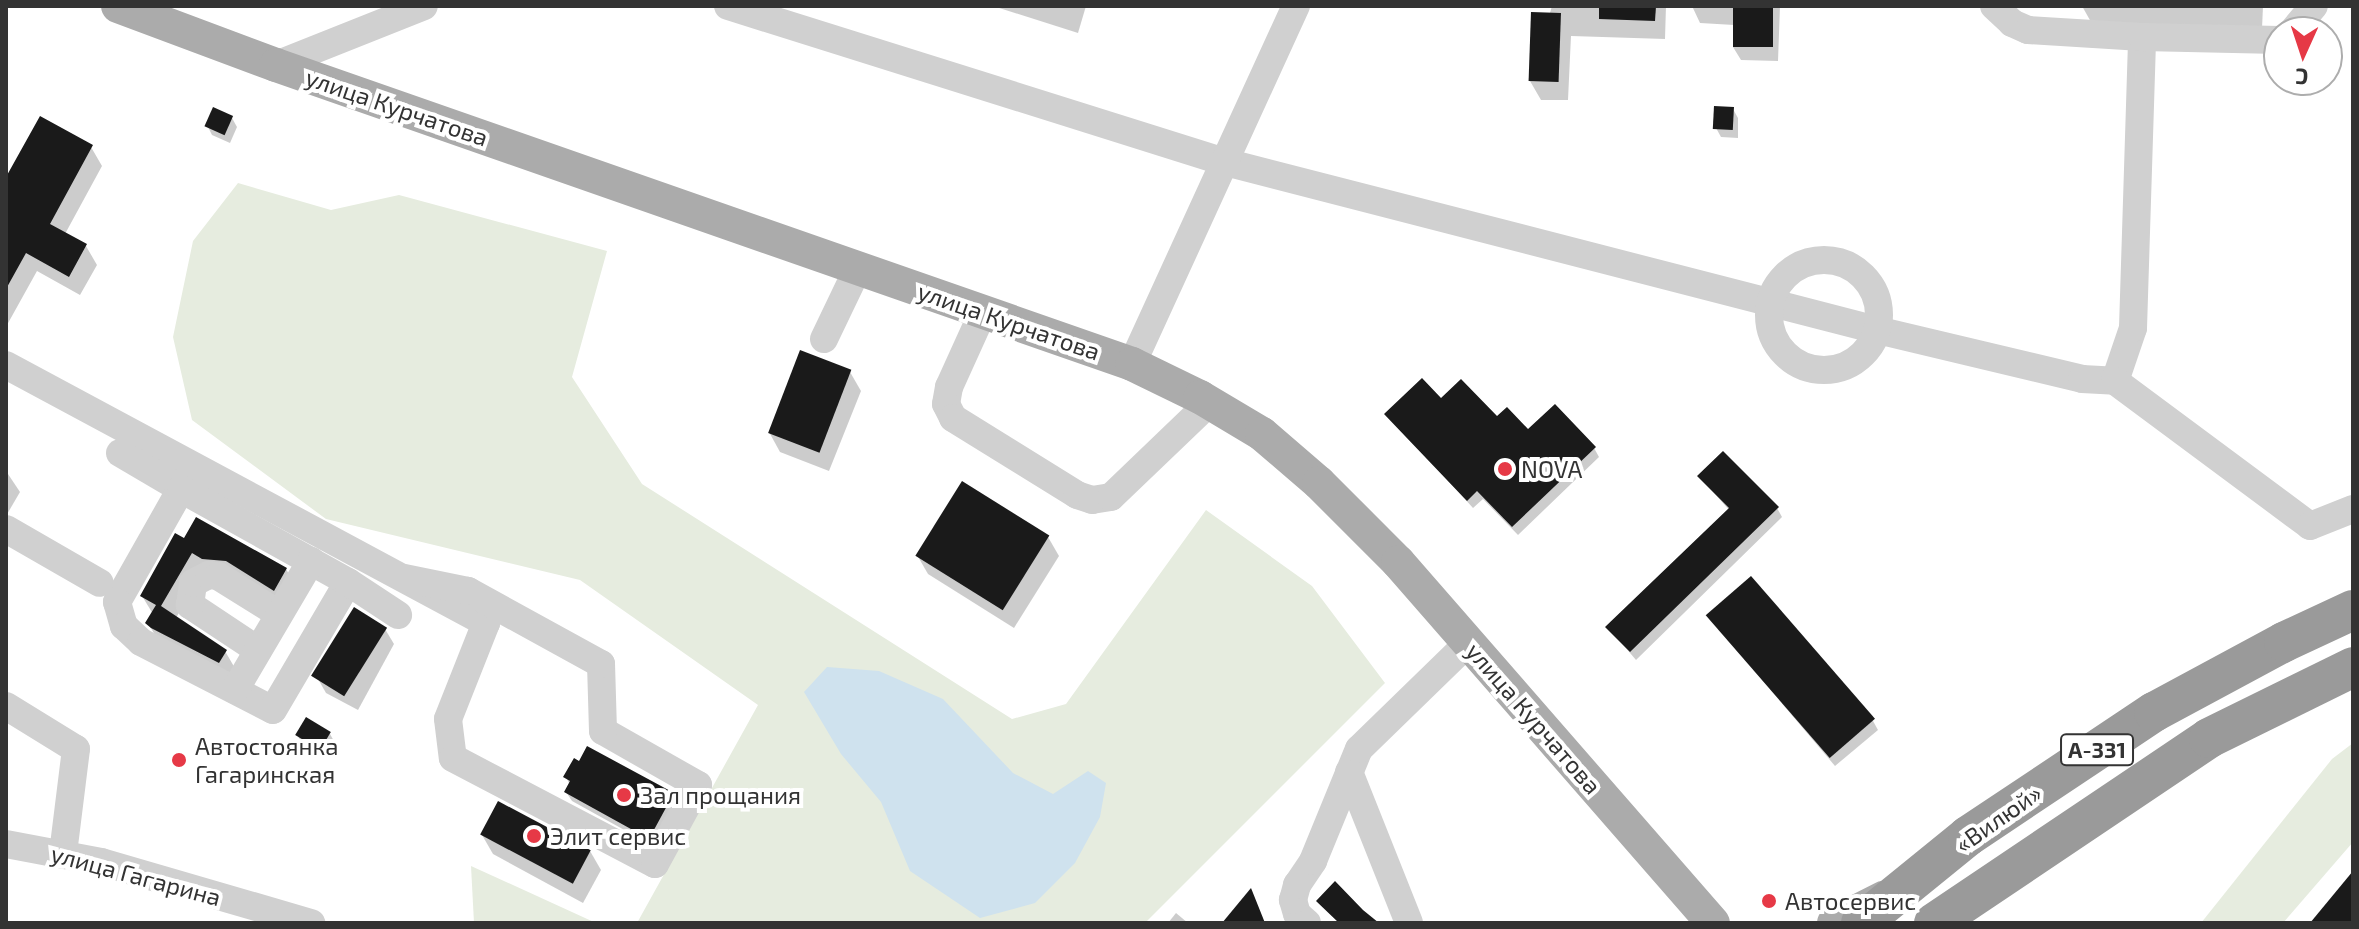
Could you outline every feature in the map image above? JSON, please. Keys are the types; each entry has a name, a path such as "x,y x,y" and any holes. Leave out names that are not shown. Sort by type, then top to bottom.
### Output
{"highway":[{"name":"«Вилюй»","path":"1861,923 1968,836 2154,712 2284,642 2353,610"},
{"name":"А-331","path":"1934,923 2209,738 2353,667"}],"main road":[{"name":"улица Курчатова","path":"118,6 276,65 1132,364 1209,403 1262,434 1319,483 1398,562 1713,921"},
{"path":"1834,923 1904,887"}],"street":[{"path":"276,65 424,6"},
{"path":"1132,364 1296,6"},
{"path":"1994,6 2012,23 2028,30 2263,40"},
{"path":"743,8 1225,162 1877,330 2082,379 2115,381 2310,526 2353,509"},
{"path":"2115,381 2133,328 2142,37"},
{"path":"1838,262 1860,274 1874,294 1878,305 1877,330 1864,353 1842,367 1829,370 1803,367 1792,361 1775,341 1768,316 1770,303 1781,280 1801,265 1838,262"},
{"path":"824,339 858,268"},
{"path":"983,312 949,387 946,404 953,418 1077,495 1092,500 1111,497 1209,403"},
{"path":"6,365 486,623 448,719 453,758 655,864 698,785 603,731 601,664 468,591 404,578"},
{"path":"120,453 348,582 398,615"},
{"path":"181,489 117,602 124,626 141,642 273,710 348,582"},
{"path":"6,529 100,583"},
{"path":"235,690 311,561"},
{"path":"258,650 190,605 193,583 199,578 218,576 279,614"},
{"path":"1307,923 1297,914 1293,900 1297,885 1313,861 1359,749 1468,643"},
{"path":"6,706 76,749 63,854"},
{"path":"1349,772 1409,923"},
{"name":"улица Гагарина","path":"6,844 101,862 311,923"}],"shaded area":[{"path":"238,183 331,210 399,195 607,251 572,377 642,484 1012,719 1066,704 1206,510 1312,586 1385,683 1145,923 637,923 758,705 580,580 326,519 192,420 173,337 193,241"},
{"path":"2353,743 2353,842 2283,923 2201,923 2332,759"},
{"path":"471,866 596,923 474,923"}],"water":[{"path":"827,667 879,671 943,699 1013,773 1053,794 1088,771 1106,783 1100,817 1075,863 1035,903 980,918 910,871 881,802 841,754 804,692"}],"building":[{"path":"1599,6 1656,6 1655,21 1599,19"},
{"path":"1733,6 1773,6 1773,47 1733,47"},
{"path":"1531,12 1561,13 1559,82 1529,81"},
{"path":"1714,106 1734,107 1733,130 1713,129"},
{"path":"213,107 233,116 225,135 204,126"},
{"path":"40,116 93,145 50,224 87,244 69,277 26,253 6,289 6,177"},
{"path":"800,350 851,370 819,453 768,433"},
{"name":"NOVA","path":"1422,378 1441,398 1461,379 1497,416 1507,407 1528,429 1555,404 1596,447 1512,527 1477,491 1467,501 1384,414"},
{"path":"1723,451 1779,507 1630,652 1605,627 1729,508 1697,476"},
{"path":"962,481 1049,536 1003,610 915,556"},
{"path":"196,517 287,568 274,591 226,561 202,559 192,553 161,606 227,650 219,663 145,623 156,605 140,596 175,533 184,538"},
{"path":"1751,576 1875,719 1830,758 1706,615"},
{"path":"354,607 387,628 344,696 311,676"},
{"path":"306,717 331,732 320,750 295,735"},
{"name":"Зал прощания","path":"587,746 674,793 649,839 564,792 570,781 563,777 574,758 579,761"},
{"name":"Элит сервис","path":"498,801 591,850 573,884 480,835"},
{"path":"2353,871 2353,923 2310,923"},
{"path":"1335,881 1379,923 1339,923 1316,901"},
{"path":"1251,888 1265,923 1222,923"}],"place":[{"name":"NOVA","path":"1505,469"},
{"name":"Автостоянка Гагаринская","path":"179,760"},
{"name":"Зал прощания","path":"624,795"},
{"name":"Элит сервис","path":"534,836"},
{"name":"Автосервис","path":"1769,901"}]}
